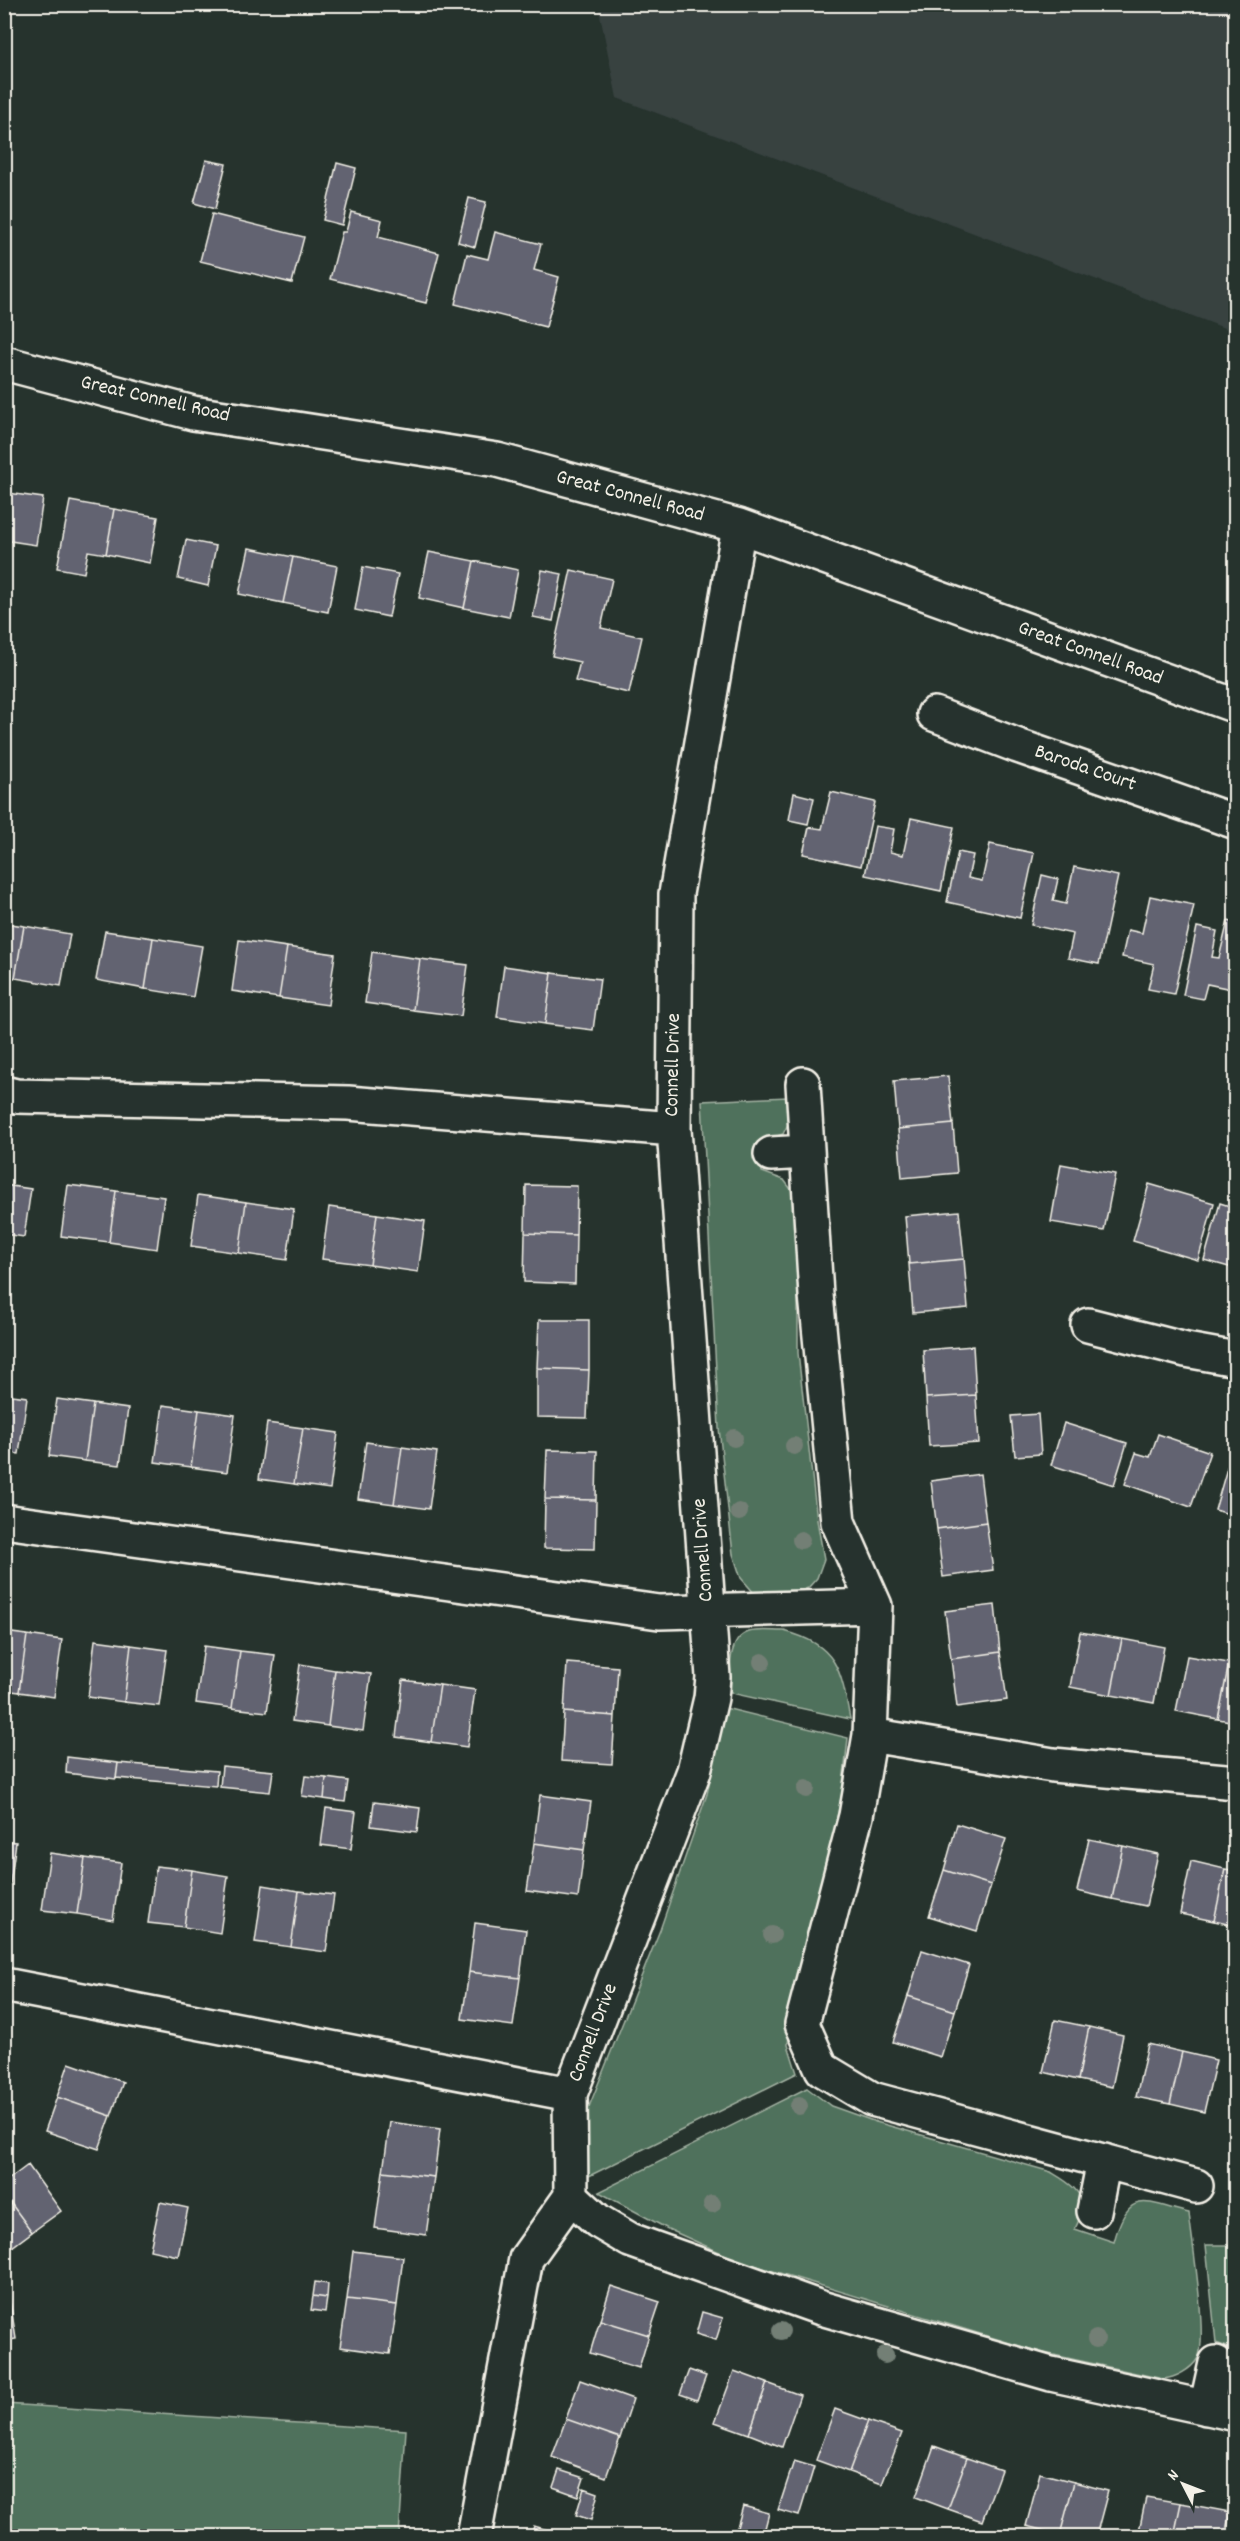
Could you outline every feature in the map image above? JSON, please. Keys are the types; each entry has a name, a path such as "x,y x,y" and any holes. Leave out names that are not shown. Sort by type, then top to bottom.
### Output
{"street":[{"name":"Great Connell Road","path":"4,363 193,413 497,460 739,526 1236,706"},
{"name":"Connell Drive","path":"571,2196 570,2094 694,1771 711,1698 713,1677 674,1129 676,894 739,526"},
{"name":"Baroda Court","path":"934,714 1018,746 1236,822"},
{"path":"803,1084 816,1294 838,1522 875,1606 870,1735 856,1815 802,2024 822,2069 872,2099 1196,2186"},
{"path":"4,1093 16,1096 348,1103 674,1129"},
{"path":"771,1154 807,1152"},
{"path":"1088,1325 1186,1350 1236,1359"},
{"path":"4,1521 648,1611 708,1612 875,1606"},
{"path":"870,1735 1053,1765 1236,1782"},
{"path":"4,1985 570,2094"},
{"path":"1094,2211 1104,2161"},
{"path":"474,2536 526,2259 571,2196 598,2222 630,2240 820,2308 1052,2374 1221,2411 1216,2363"}],"shaded area":[{"path":"598,5 1235,5 1235,332 617,98"}],"green space":[{"path":"788,1097 791,1118 783,1134 759,1142 762,1172 784,1180 793,1192 798,1271 798,1353 817,1520 824,1559 817,1578 808,1588 776,1601 756,1595 741,1578 733,1554 719,1428 702,1101"},
{"path":"753,1631 784,1631 815,1644 834,1661 843,1686 850,1719 731,1693 731,1658 736,1642"},
{"path":"725,1708 848,1738 842,1793 824,1881 791,2014 788,2045 797,2073 587,2177 582,2124 660,1930 707,1794"},
{"path":"807,2088 831,2106 876,2122 1051,2172 1073,2187 1081,2198 1082,2211 1075,2229 1114,2242 1125,2213 1132,2206 1150,2203 1189,2213 1200,2311 1201,2347 1198,2358 1182,2373 1163,2379 1040,2352 737,2260 668,2229 599,2192"},
{"path":"1206,2245 1235,2245 1235,2372 1233,2349 1216,2343"},
{"path":"5,2404 406,2430 399,2536 5,2536"}],"building":[{"path":"206,160 226,164 215,209 194,203"},
{"path":"337,163 356,168 342,225 323,220"},
{"path":"469,198 486,202 475,247 458,242"},
{"path":"351,212 382,220 378,237 439,253 426,303 330,279 342,232 346,232"},
{"path":"212,214 304,237 292,283 200,261"},
{"path":"495,232 541,244 534,270 559,277 546,327 455,304 467,254 488,259"},
{"path":"8,493 43,498 36,545 4,540"},
{"path":"70,501 114,509 106,554 88,551 84,573 57,568"},
{"path":"114,509 158,517 150,563 106,554"},
{"path":"186,540 216,546 208,586 178,579"},
{"path":"249,548 293,557 283,603 239,594"},
{"path":"429,552 474,561 464,608 419,598"},
{"path":"293,557 337,566 328,612 283,603"},
{"path":"474,561 518,570 509,617 464,608"},
{"path":"363,567 398,574 389,617 355,610"},
{"path":"542,570 562,574 553,621 533,617"},
{"path":"571,570 612,579 601,628 642,637 629,693 575,681 580,662 552,656"},
{"path":"831,792 875,802 861,866 803,854 809,827 822,829"},
{"path":"794,793 814,798 808,824 789,820"},
{"path":"911,818 954,827 941,891 865,875 875,826 894,829 890,852 903,855"},
{"path":"990,844 1034,853 1020,918 947,902 958,852 973,855 968,878 982,881"},
{"path":"1074,867 1118,876 1099,964 1068,958 1073,934 1031,925 1042,875 1058,879 1053,901 1066,904"},
{"path":"1150,896 1194,905 1174,994 1148,989 1154,964 1122,957 1128,930 1142,933"},
{"path":"1228,921 1236,923 1236,990 1207,984 1203,999 1183,995 1197,927 1217,931 1212,957 1219,958"},
{"path":"4,923 24,926 15,978 4,977"},
{"path":"24,926 70,934 61,986 15,978"},
{"path":"105,931 153,938 145,989 96,980"},
{"path":"153,938 202,946 193,997 145,989"},
{"path":"239,940 287,947 279,998 232,991"},
{"path":"287,947 335,954 328,1005 279,998"},
{"path":"372,952 420,959 413,1010 365,1003"},
{"path":"420,959 468,965 461,1016 413,1010"},
{"path":"504,966 552,973 545,1024 497,1017"},
{"path":"552,973 600,979 593,1030 545,1024"},
{"path":"948,1076 953,1124 898,1129 894,1081"},
{"path":"953,1124 957,1173 902,1178 898,1129"},
{"path":"1061,1164 1115,1174 1104,1231 1051,1222"},
{"path":"1149,1184 1214,1203 1198,1260 1133,1241"},
{"path":"4,1185 31,1189 24,1237 4,1234"},
{"path":"68,1185 116,1191 109,1242 61,1236"},
{"path":"526,1185 577,1186 576,1235 525,1233"},
{"path":"116,1191 164,1197 157,1249 109,1242"},
{"path":"198,1195 246,1202 239,1253 191,1246"},
{"path":"246,1202 294,1209 287,1260 239,1253"},
{"path":"1220,1203 1236,1208 1236,1269 1204,1260"},
{"path":"329,1207 377,1214 370,1265 322,1259"},
{"path":"959,1211 964,1259 909,1264 905,1216"},
{"path":"377,1214 425,1221 418,1272 370,1265"},
{"path":"525,1233 576,1235 575,1284 524,1282"},
{"path":"964,1259 968,1308 913,1313 909,1264"},
{"path":"539,1320 589,1320 589,1370 537,1368"},
{"path":"973,1346 976,1395 926,1398 923,1350"},
{"path":"537,1368 589,1370 587,1418 537,1417"},
{"path":"4,1394 27,1397 19,1454 4,1452"},
{"path":"976,1395 979,1443 929,1446 926,1398"},
{"path":"57,1399 93,1404 85,1461 49,1456"},
{"path":"93,1404 128,1409 120,1465 85,1461"},
{"path":"163,1405 199,1410 191,1467 155,1462"},
{"path":"199,1410 235,1415 227,1472 191,1467"},
{"path":"1038,1414 1041,1454 1015,1456 1011,1416"},
{"path":"267,1423 303,1428 294,1484 259,1479"},
{"path":"1064,1423 1127,1443 1114,1485 1051,1465"},
{"path":"303,1428 338,1433 330,1489 294,1484"},
{"path":"1158,1434 1210,1452 1191,1507 1125,1484 1136,1453 1150,1457"},
{"path":"366,1442 402,1447 394,1504 358,1499"},
{"path":"402,1447 437,1452 429,1509 394,1504"},
{"path":"547,1450 597,1451 596,1500 545,1499"},
{"path":"1231,1454 1236,1455 1236,1516 1215,1510"},
{"path":"980,1474 986,1522 937,1529 931,1481"},
{"path":"545,1499 596,1500 595,1549 544,1548"},
{"path":"986,1522 993,1570 943,1577 937,1529"},
{"path":"995,1605 1000,1652 951,1659 945,1611"},
{"path":"4,1632 27,1635 19,1692 4,1690"},
{"path":"1080,1632 1122,1639 1111,1695 1070,1687"},
{"path":"27,1635 62,1640 54,1697 19,1692"},
{"path":"1122,1639 1164,1647 1154,1703 1111,1695"},
{"path":"95,1640 131,1645 124,1702 88,1697"},
{"path":"131,1645 167,1650 159,1706 124,1702"},
{"path":"204,1646 240,1651 232,1708 196,1703"},
{"path":"240,1651 275,1655 267,1712 232,1708"},
{"path":"1000,1652 1007,1700 957,1707 951,1659"},
{"path":"1187,1656 1229,1663 1218,1719 1176,1711"},
{"path":"567,1663 618,1667 615,1716 564,1712"},
{"path":"1229,1663 1236,1664 1236,1722 1218,1719"},
{"path":"300,1664 335,1670 328,1726 292,1721"},
{"path":"335,1670 371,1674 363,1731 328,1726"},
{"path":"403,1680 440,1685 431,1742 396,1737"},
{"path":"440,1685 475,1690 467,1747 431,1742"},
{"path":"564,1712 615,1716 612,1764 561,1761"},
{"path":"67,1757 118,1763 116,1779 66,1773"},
{"path":"118,1763 217,1771 216,1786 116,1778"},
{"path":"222,1766 273,1771 270,1792 220,1787"},
{"path":"305,1776 326,1778 324,1799 302,1796"},
{"path":"326,1778 348,1781 345,1802 324,1799"},
{"path":"540,1795 591,1802 584,1850 534,1843"},
{"path":"374,1802 420,1808 417,1832 371,1826"},
{"path":"326,1808 356,1812 351,1849 321,1845"},
{"path":"957,1824 1006,1839 991,1885 944,1870"},
{"path":"1089,1839 1123,1846 1112,1899 1077,1891"},
{"path":"4,1841 16,1842 8,1899 4,1898"},
{"path":"534,1843 584,1850 578,1898 527,1891"},
{"path":"1123,1846 1158,1854 1146,1906 1112,1899"},
{"path":"50,1853 85,1858 77,1914 42,1910"},
{"path":"85,1858 121,1863 113,1920 77,1914"},
{"path":"1191,1861 1225,1869 1214,1921 1180,1914"},
{"path":"156,1866 192,1870 184,1927 148,1923"},
{"path":"1225,1869 1236,1871 1236,1926 1214,1921"},
{"path":"192,1870 228,1876 220,1933 184,1927"},
{"path":"944,1870 991,1885 977,1931 929,1916"},
{"path":"263,1885 299,1891 291,1947 255,1942"},
{"path":"299,1891 334,1895 326,1952 291,1947"},
{"path":"475,1923 526,1930 520,1978 469,1972"},
{"path":"922,1950 969,1965 955,2011 908,1996"},
{"path":"469,1972 520,1978 513,2026 462,2019"},
{"path":"908,1996 955,2011 941,2057 893,2042"},
{"path":"1055,2020 1089,2027 1078,2080 1043,2072"},
{"path":"1089,2027 1123,2035 1112,2087 1078,2080"},
{"path":"1148,2044 1182,2052 1170,2104 1136,2097"},
{"path":"1182,2052 1216,2060 1204,2112 1170,2104"},
{"path":"69,2063 123,2082 111,2116 57,2097"},
{"path":"57,2097 111,2116 99,2149 45,2131"},
{"path":"390,2122 440,2129 434,2177 383,2171"},
{"path":"28,2165 61,2211 32,2232 4,2194 4,2183"},
{"path":"383,2171 434,2177 426,2235 375,2228"},
{"path":"4,2194 32,2232 4,2253"},
{"path":"160,2202 188,2208 178,2256 150,2250"},
{"path":"353,2251 403,2257 397,2305 347,2299"},
{"path":"4,2269 16,2339 4,2341"},
{"path":"315,2282 328,2284 327,2298 313,2296"},
{"path":"611,2286 660,2302 649,2335 600,2320"},
{"path":"313,2296 327,2298 325,2312 311,2310"},
{"path":"347,2299 397,2305 390,2354 340,2347"},
{"path":"702,2312 723,2318 716,2340 696,2334"},
{"path":"600,2320 649,2335 639,2368 590,2353"},
{"path":"689,2370 706,2376 697,2400 680,2394"},
{"path":"734,2371 767,2383 749,2434 715,2422"},
{"path":"580,2380 633,2399 620,2438 566,2419"},
{"path":"767,2383 800,2395 782,2447 749,2434"},
{"path":"835,2409 868,2421 849,2472 816,2460"},
{"path":"566,2419 620,2438 606,2477 552,2457"},
{"path":"868,2421 902,2433 882,2484 849,2472"},
{"path":"934,2446 967,2458 948,2509 916,2497"},
{"path":"967,2458 1001,2470 982,2521 948,2509"},
{"path":"794,2461 814,2467 799,2516 778,2510"},
{"path":"559,2470 584,2478 578,2496 553,2487"},
{"path":"1040,2473 1074,2482 1060,2535 1026,2526"},
{"path":"1074,2482 1108,2491 1096,2536 1060,2535"},
{"path":"584,2488 598,2493 591,2520 576,2515"},
{"path":"1146,2497 1181,2503 1174,2536 1138,2536"},
{"path":"1181,2503 1230,2512 1225,2536 1174,2536"},
{"path":"743,2506 769,2513 763,2536 736,2531"},
{"path":"534,2526 568,2536 531,2536"}]}
